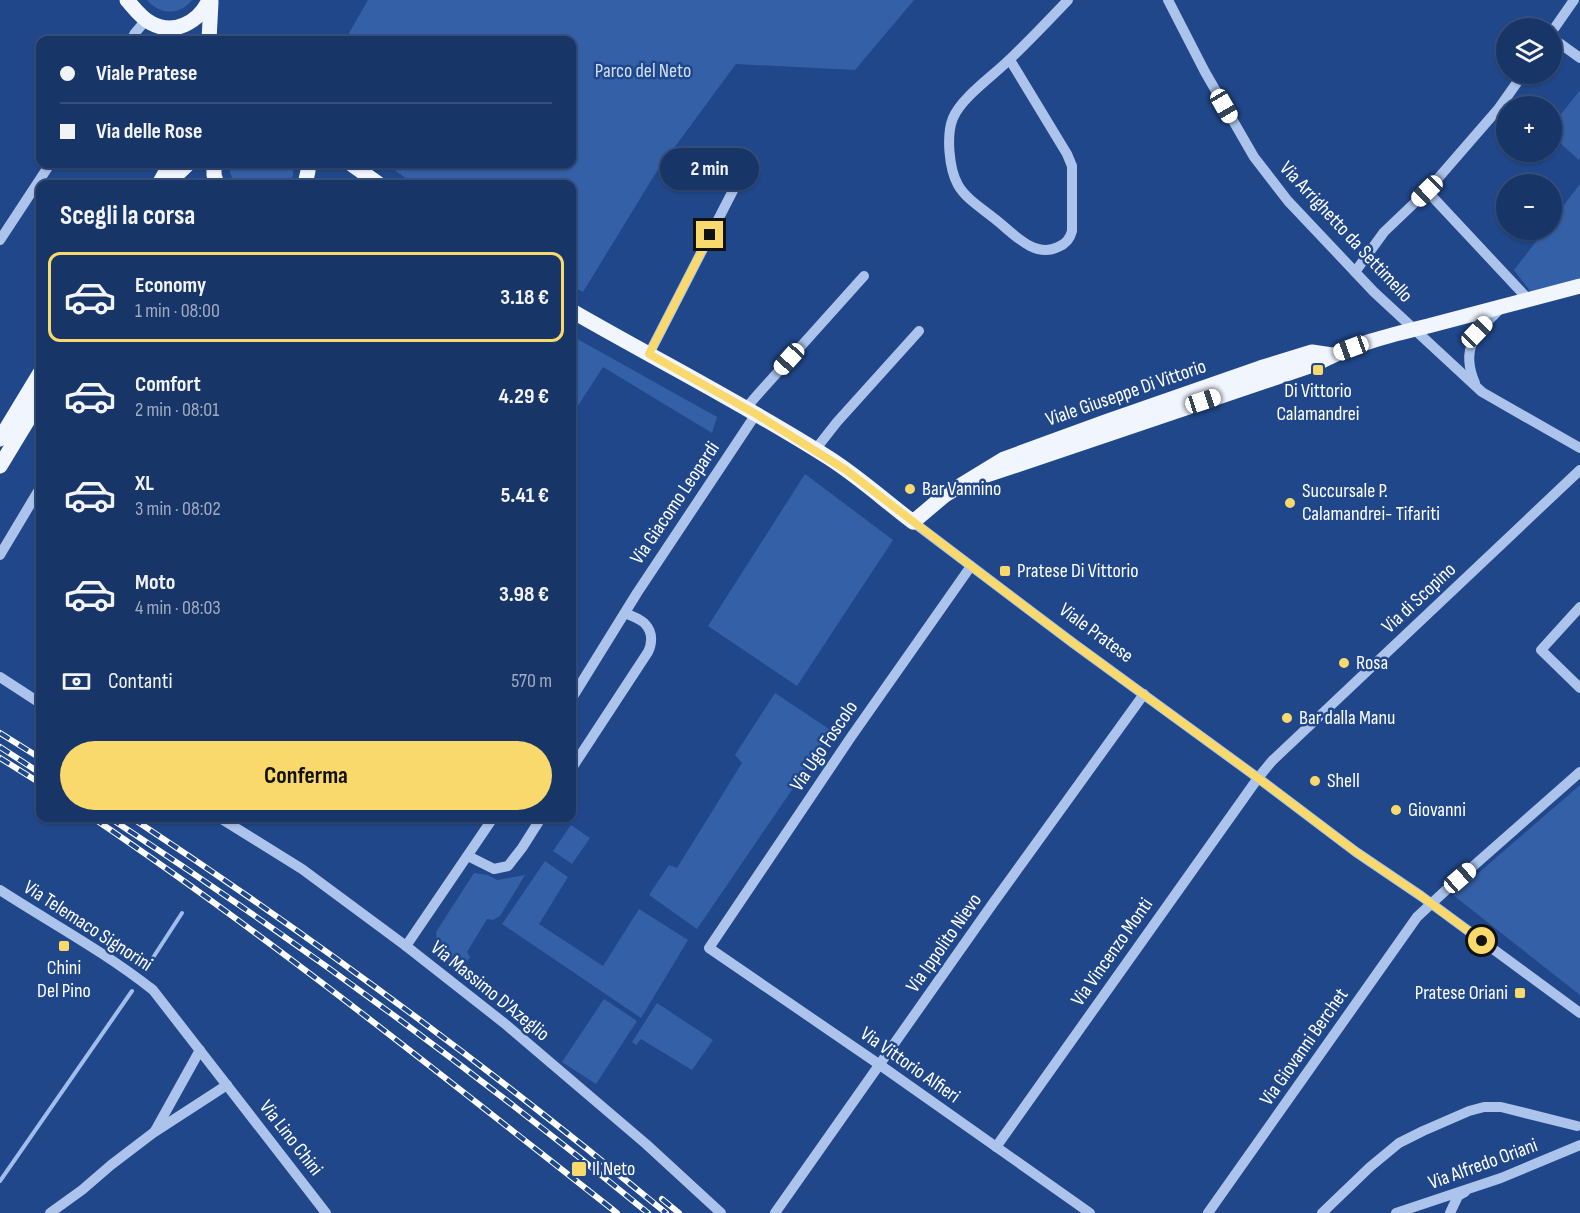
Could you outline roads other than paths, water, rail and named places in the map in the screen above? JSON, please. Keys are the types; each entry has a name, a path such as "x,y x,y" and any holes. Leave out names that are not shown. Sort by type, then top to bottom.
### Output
{"main road":[{"path":"152,23 171,28 183,26 194,21 210,0"},
{"path":"209,36 210,0"},
{"path":"131,3 152,23 171,36"},
{"path":"171,180 184,168"},
{"path":"357,168 373,180"},
{"name":"Viale Giuseppe Di Vittorio","path":"913,522 945,495 972,478 994,474 1316,364 1332,355 1413,329 1580,286"},
{"name":"Viale Pratese","path":"576,313 751,411 815,450 846,470 913,522"},
{"path":"0,438 36,380"},
{"path":"0,465 36,406"}],"street":[{"path":"1010,60 1072,166 1072,231 1064,244 1054,249 1043,250 1030,247 967,197 958,187 954,175 949,139 953,118 963,102 1010,60 1068,0"},
{"name":"Via Arrighetto da Settimello","path":"1168,0 1205,72 1254,157 1288,201 1413,329 1487,396 1580,448"},
{"path":"1562,18 1574,0"},
{"path":"133,36 152,23"},
{"path":"1562,44 1580,58"},
{"path":"1355,272 1384,232 1427,191 1499,108 1516,84"},
{"path":"649,354 742,173"},
{"path":"0,240 36,185"},
{"path":"1427,191 1528,299"},
{"name":"Via Giacomo Leopardi","path":"576,692 751,411 759,393 864,276"},
{"path":"1478,388 1470,372 1469,350 1477,332 1504,305"},
{"path":"815,450 837,422 919,331"},
{"name":"Via di Scopino","path":"1258,778 1272,761 1580,470"},
{"path":"0,555 36,495"},
{"name":"Viale Pratese","path":"913,522 1356,852 1580,1013"},
{"name":"Via Ugo Foscolo","path":"709,948 851,737 971,566"},
{"path":"1580,607 1540,650 1580,687"},
{"path":"576,762 652,645 646,624 625,613"},
{"path":"0,677 36,700"},
{"name":"Via Ippolito Nievo","path":"775,1213 991,906 1144,694"},
{"name":"Via Giovanni Berchet","path":"1208,1213 1418,918 1580,772"},
{"name":"Via Vincenzo Monti","path":"996,1147 1258,778"},
{"name":"Via Massimo D'Azeglio","path":"226,822 302,869 406,946 504,1023 592,1096 721,1213"},
{"path":"406,946 490,822"},
{"path":"468,856 494,869 508,866 538,822"},
{"name":"Via Telemaco Signorini","path":"0,890 125,968 153,990 200,1050"},
{"name":"Via Vittorio Alfieri","path":"709,948 1090,1213"},
{"path":"153,1133 200,1050"},
{"name":"Via Lino Chini","path":"200,1050 326,1213"},
{"path":"50,1213 153,1133 227,1085"},
{"name":"Via Alfredo Oriani","path":"1322,1213 1399,1143 1469,1111 1484,1107 1501,1107 1577,1126"},
{"name":"Via Alfredo Oriani","path":"1401,1212 1471,1188 1577,1146"},
{"path":"1450,1213 1458,1196 1471,1188"},
{"path":"1420,1213 1437,1207 1436,1212"}],"waterway":[{"path":"145,970 182,913"},
{"path":"0,1181 132,991"}],"railway":[{"path":"0,733 36,756"},
{"path":"0,747 36,770"},
{"path":"0,758 36,780"},
{"path":"99,822 293,961 617,1213"},
{"path":"116,822 248,911 384,1008 518,1109 648,1213"},
{"path":"138,822 269,911 404,1008 471,1058 666,1213"},
{"path":"662,1199 679,1213"}],"place":[{"name":"Di Vittorio Calamandrei","path":"1318,370"},
{"name":"Bar Vannino","path":"910,489"},
{"name":"Succursale P. Calamandrei- Tifariti","path":"1290,503"},
{"name":"Pratese Di Vittorio","path":"1005,571"},
{"name":"Rosa","path":"1344,663"},
{"name":"Bar dalla Manu","path":"1287,718"},
{"name":"Shell","path":"1315,781"},
{"name":"Giovanni","path":"1396,810"},
{"name":"Chini Del Pino","path":"64,946"},
{"name":"Pratese Oriani","path":"1520,993"},
{"name":"Il Neto","path":"579,1169"}],"park label":[{"name":"Parco del Neto","path":"643,71"}]}
